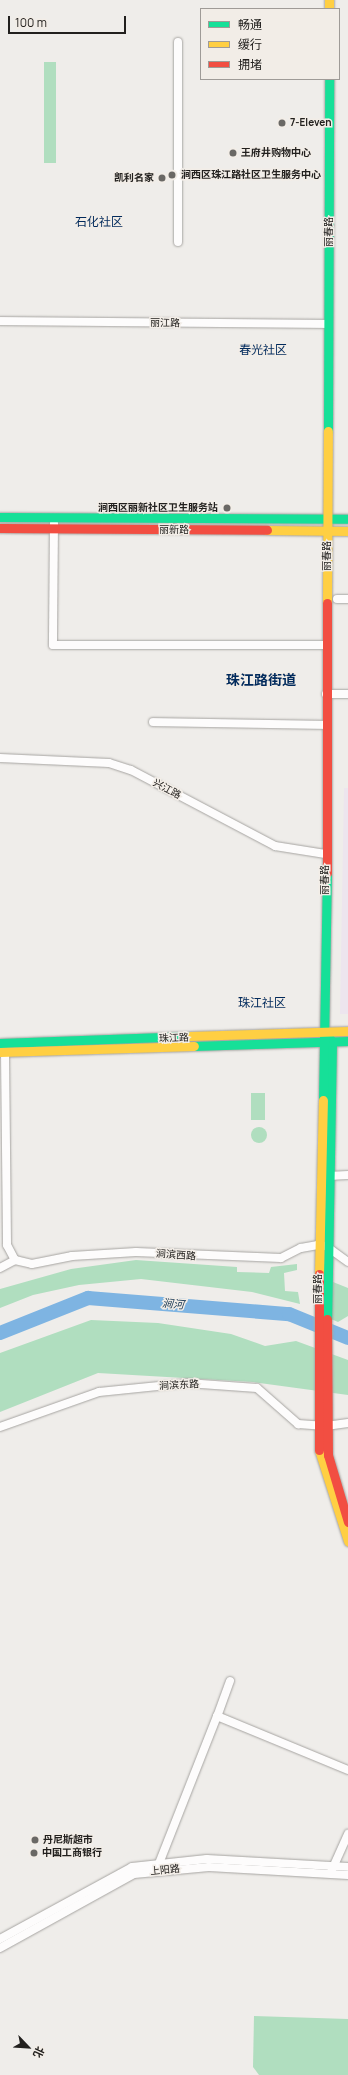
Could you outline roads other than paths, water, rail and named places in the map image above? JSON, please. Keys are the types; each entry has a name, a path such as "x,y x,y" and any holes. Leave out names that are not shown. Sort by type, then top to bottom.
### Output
{"main road":[{"name":"丽春路","path":"322,1247 328,1176 328,1042 326,1032 325,854 329,324 329,80"},
{"name":"丽新路","path":"0,517 348,519"},
{"name":"丽新路","path":"0,528 348,531"},
{"name":"珠江路","path":"0,1043 348,1031"},
{"name":"珠江路","path":"2,1052 348,1041"},
{"name":"丽春路","path":"328,1042 322,1247 322,1423 320,1456 348,1541"},
{"name":"丽春路","path":"322,1423 328,1455 348,1522"}],"street":[{"path":"178,42 178,242"},
{"name":"丽江路","path":"0,321 329,324"},
{"path":"54,517 53,645 326,645"},
{"path":"337,599 348,599"},
{"path":"326,694 348,694"},
{"path":"153,722 326,725"},
{"name":"兴江路","path":"0,758 109,763 131,770 275,846 325,854"},
{"path":"0,1268 15,1260 7,1245 2,1052"},
{"path":"328,1176 348,1175"},
{"path":"322,1247 348,1262"},
{"name":"涧滨西路","path":"15,1260 32,1264 72,1256 136,1252 267,1259 322,1247"},
{"name":"涧滨东路","path":"0,1427 99,1392 187,1383 257,1388 298,1424 348,1422"},
{"path":"158,1866 230,1681"},
{"path":"217,1716 348,1770"},
{"path":"331,1871 348,1834"},
{"name":"上阳路","path":"0,1948 134,1874 158,1866"},
{"name":"上阳路","path":"0,1939 132,1867 209,1867 331,1871 348,1875"},
{"name":"上阳路","path":"331,1871 348,1867"}],"waterway":[{"name":"涧河","path":"0,1333 88,1298 289,1314 348,1338"}],"place":[{"name":"7-Eleven","path":"282,123"},
{"name":"王府井购物中心","path":"233,153"},
{"name":"涧西区珠江路社区卫生服务中心","path":"172,175"},
{"name":"凯利名家","path":"162,178"},
{"name":"涧西区丽新社区卫生服务站","path":"227,508"},
{"name":"丹尼斯超市","path":"35,1840"},
{"name":"中国工商银行","path":"34,1853"}],"district":[{"name":"石化社区","path":"99,222"},
{"name":"春光社区","path":"263,350"},
{"name":"珠江路街道","path":"261,680"},
{"name":"珠江社区","path":"262,1003"}]}
